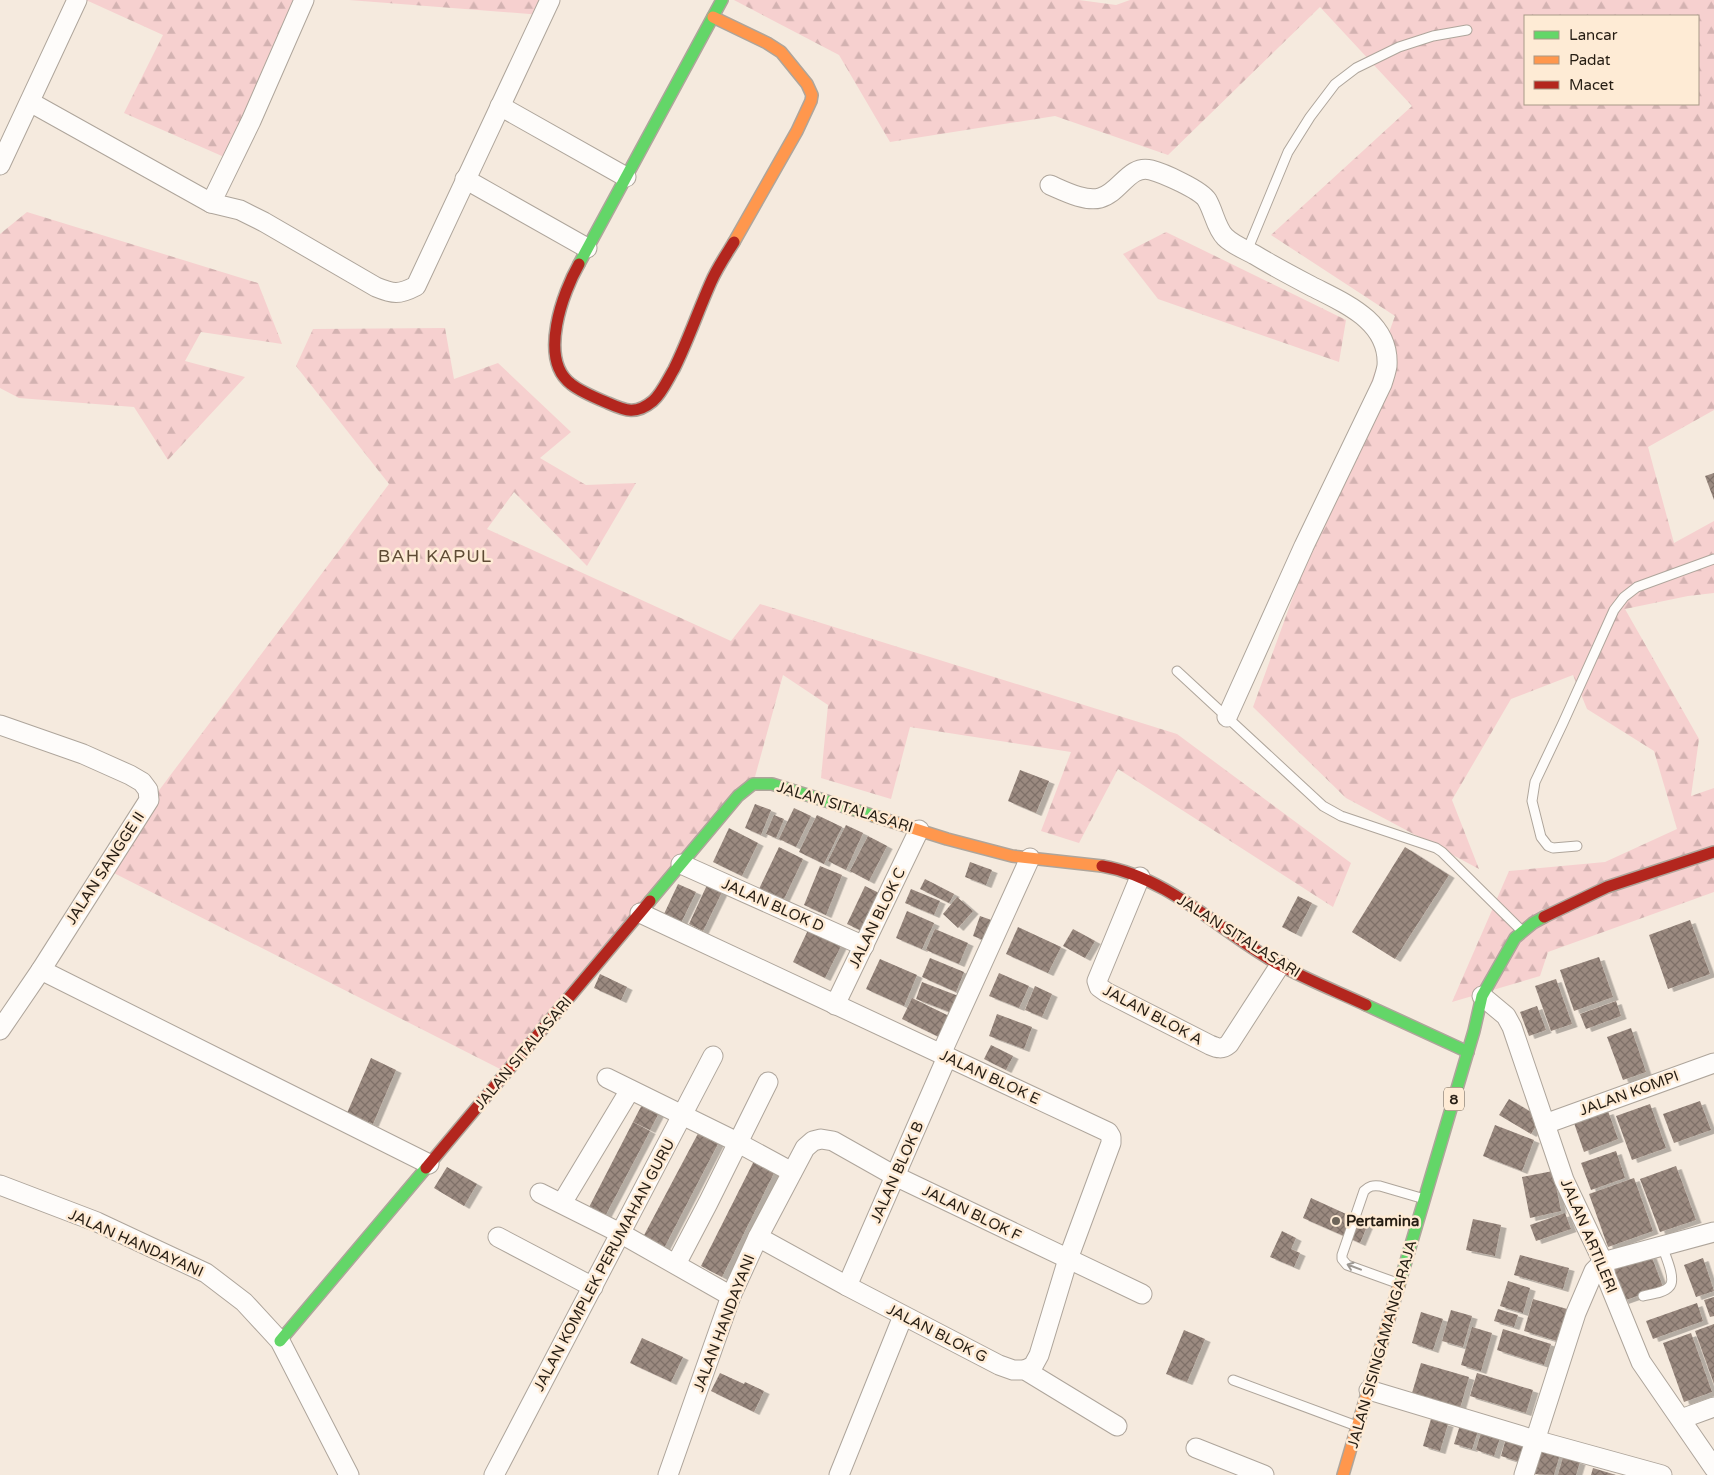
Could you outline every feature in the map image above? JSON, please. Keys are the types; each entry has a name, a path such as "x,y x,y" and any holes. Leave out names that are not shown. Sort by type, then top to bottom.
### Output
{"main road":[{"path":"713,17 782,52 806,84 812,95 811,101 712,280 681,354 666,384 654,400 639,409 626,411 570,384 560,371 556,355 555,336 558,315 569,282 722,0"},
{"name":"JALAN SITALASARI","path":"280,1341 738,796 753,784 772,784 919,830 1012,856 1105,866 1132,874 1161,887 1280,965 1468,1052"},
{"name":"JALAN SISINGAMANGARAJA","path":"1344,1475 1468,1052 1482,996 1515,938 1533,923 1550,913 1607,887 1714,852"}],"street":[{"path":"0,165 77,0"},
{"path":"211,204 251,121 304,0"},
{"path":"30,102 211,204 240,210 264,222 376,287 392,293 404,292 416,286 550,0"},
{"path":"500,106 626,177"},
{"path":"1050,185 1091,199 1101,198 1114,191 1135,171 1152,170 1196,190 1202,195 1226,238 1349,305 1366,317 1380,335 1386,354 1387,367 1382,384 1304,546 1227,717"},
{"path":"465,179 587,248"},
{"name":"JALAN SANGGE II","path":"0,725 113,766 142,782 148,790 148,800 0,1030"},
{"name":"JALAN BLOK C","path":"836,1005 919,830"},
{"name":"JALAN BLOK B","path":"847,1286 895,1176 944,1055 1030,858"},
{"name":"JALAN BLOK D","path":"681,864 864,946"},
{"name":"JALAN BLOK A","path":"1140,878 1097,981 1099,987 1106,992 1210,1045 1225,1048 1280,965"},
{"name":"JALAN BLOK E","path":"640,913 1108,1132 1111,1137 1111,1143 1068,1259 1038,1356 1034,1366 1025,1370"},
{"path":"40,970 429,1164"},
{"name":"JALAN ARTILERI","path":"1482,996 1506,1016 1512,1027 1564,1180 1603,1262 1606,1276 1641,1362 1714,1468"},
{"name":"JALAN KOMPLEK PERUMAHAN GURU","path":"494,1475 713,1056"},
{"name":"JALAN KOMPI","path":"1545,1124 1714,1063"},
{"path":"608,1078 792,1172"},
{"path":"676,1264 768,1082"},
{"path":"562,1203 630,1090"},
{"name":"JALAN BLOK F","path":"805,1148 813,1141 821,1139 833,1141 895,1176 1142,1294"},
{"name":"JALAN HANDAYANI","path":"668,1475 732,1296 758,1237 805,1148"},
{"name":"JALAN HANDAYANI","path":"0,1185 97,1222 206,1273 244,1302 280,1341 349,1475"},
{"path":"540,1193 620,1233 732,1296"},
{"path":"1524,1475 1576,1313 1594,1271 1603,1262 1714,1232"},
{"path":"498,1237 593,1287"},
{"name":"JALAN BLOK G","path":"758,1237 903,1316 999,1365 1013,1370 1025,1370 1117,1426"},
{"path":"839,1475 903,1316"},
{"path":"1369,1390 1535,1440 1662,1475"},
{"path":"1681,1419 1714,1407"},
{"path":"1196,1448 1264,1475"}],"lane":[{"path":"1247,251 1288,152 1310,117 1335,84 1356,68 1399,47 1433,36 1467,30"},
{"path":"1577,846 1553,848 1544,842 1534,810 1532,795 1535,782 1614,610 1624,596 1637,587 1714,559"},
{"path":"1177,671 1323,806 1341,816 1428,844 1442,852 1523,932"},
{"path":"1400,1284 1347,1265 1342,1259 1342,1255 1364,1191 1368,1187 1380,1186 1424,1199"},
{"path":"1643,1296 1668,1289 1672,1284 1673,1278 1662,1246"},
{"path":"1233,1380 1358,1426"}],"green space":[{"path":"86,0 304,0 231,160 124,113 163,35"},
{"path":"349,0 550,0 542,15"},
{"path":"734,0 1079,0 1116,5 1130,0 1714,0 1714,410 1648,447 1674,543 1714,521 1714,593 1688,596 1625,609 1699,739 1691,796 1714,788 1714,892 1548,952 1540,976 1452,1002 1509,871 1605,862 1677,829 1654,751 1587,709 1573,675 1511,699 1452,800 1479,869 1346,798 1253,707 1395,316 1271,235 1412,106 1320,7 1168,155 1055,116 890,142 839,55"},
{"path":"27,212 258,283 282,344 201,332 185,361 245,377 168,460 134,407 19,398 0,388 0,234"},
{"path":"1166,232 1346,320 1339,362 1158,299 1123,254"},
{"path":"445,328 454,379 498,363 571,432 540,458 586,485 636,483 587,566 514,492 487,529 731,641 760,604 1177,734 1351,863 1333,907 1118,769 1079,843 1041,831 1071,752 910,727 891,799 821,778 828,705 783,675 753,784 506,1072 106,869 142,813 389,484 296,366 313,329"}],"building":[{"path":"1714,473 1714,500 1705,476"},
{"path":"1020,770 1049,781 1036,813 1008,801"},
{"path":"755,804 771,810 761,835 745,828"},
{"path":"794,808 811,816 796,847 779,839"},
{"path":"774,815 784,819 776,838 766,834"},
{"path":"817,815 842,827 824,864 799,852"},
{"path":"846,825 863,833 846,870 828,861"},
{"path":"729,828 758,843 742,876 713,862"},
{"path":"868,836 887,846 869,881 850,871"},
{"path":"779,847 803,859 783,901 759,889"},
{"path":"1405,847 1449,875 1395,959 1352,932"},
{"path":"970,862 992,870 986,885 965,877"},
{"path":"820,866 842,875 826,915 804,905"},
{"path":"925,879 954,894 949,903 920,889"},
{"path":"678,884 696,892 681,923 664,914"},
{"path":"707,885 722,892 703,931 689,924"},
{"path":"865,886 883,895 866,933 847,924"},
{"path":"911,889 940,901 934,915 905,903"},
{"path":"1298,896 1312,903 1296,934 1282,927"},
{"path":"957,897 973,911 958,928 943,914"},
{"path":"907,911 934,923 922,949 896,938"},
{"path":"980,916 994,921 986,941 973,936"},
{"path":"1690,920 1710,974 1668,989 1649,935"},
{"path":"1018,927 1061,947 1048,973 1006,954"},
{"path":"935,929 968,943 959,964 926,950"},
{"path":"1073,929 1095,941 1085,958 1063,946"},
{"path":"808,930 841,946 825,978 793,962"},
{"path":"1599,957 1613,997 1574,1011 1560,970"},
{"path":"930,958 964,972 956,992 922,977"},
{"path":"880,959 917,975 904,1006 866,989"},
{"path":"999,973 1029,986 1019,1008 989,996"},
{"path":"600,974 627,987 621,1000 594,988"},
{"path":"1556,979 1572,1024 1551,1031 1535,986"},
{"path":"922,982 961,997 955,1014 916,999"},
{"path":"1035,986 1052,994 1042,1017 1025,1010"},
{"path":"912,998 949,1016 939,1037 902,1019"},
{"path":"1616,1001 1621,1016 1586,1029 1580,1014"},
{"path":"1537,1006 1546,1030 1529,1036 1520,1012"},
{"path":"997,1014 1032,1027 1024,1049 989,1036"},
{"path":"1631,1028 1646,1072 1623,1080 1607,1037"},
{"path":"991,1045 1013,1056 1006,1070 984,1059"},
{"path":"371,1058 396,1070 373,1124 347,1113"},
{"path":"645,1099 662,1107 650,1130 633,1122"},
{"path":"1509,1099 1541,1118 1531,1134 1499,1115"},
{"path":"1700,1101 1711,1130 1674,1143 1663,1114"},
{"path":"1650,1104 1666,1148 1632,1160 1616,1116"},
{"path":"1608,1111 1618,1139 1584,1152 1574,1123"},
{"path":"633,1122 650,1131 602,1222 586,1213"},
{"path":"1495,1125 1534,1140 1522,1171 1483,1156"},
{"path":"702,1126 722,1136 663,1250 642,1239"},
{"path":"1616,1151 1625,1178 1591,1190 1581,1163"},
{"path":"757,1155 778,1165 722,1277 701,1266"},
{"path":"1676,1166 1696,1220 1660,1232 1640,1179"},
{"path":"447,1167 477,1184 464,1206 434,1188"},
{"path":"1553,1171 1561,1211 1530,1218 1522,1177"},
{"path":"1634,1178 1653,1231 1608,1247 1589,1194"},
{"name":"Pertamina","path":"1311,1198 1368,1224 1360,1243 1303,1218"},
{"path":"1565,1213 1571,1229 1536,1241 1530,1225"},
{"path":"1473,1219 1501,1225 1495,1256 1466,1250"},
{"path":"1282,1231 1296,1238 1291,1249 1300,1253 1294,1267 1270,1257"},
{"path":"1520,1255 1569,1268 1563,1289 1514,1275"},
{"path":"1651,1255 1663,1287 1623,1301 1612,1269"},
{"path":"1703,1258 1714,1291 1696,1297 1684,1265"},
{"path":"1508,1281 1530,1288 1523,1313 1500,1306"},
{"path":"1714,1297 1714,1316 1710,1317 1704,1300"},
{"path":"1533,1299 1567,1309 1557,1341 1524,1331"},
{"path":"1697,1303 1703,1321 1653,1339 1646,1321"},
{"path":"1498,1309 1518,1315 1514,1327 1494,1321"},
{"path":"1451,1310 1472,1316 1463,1347 1442,1341"},
{"path":"1421,1312 1443,1319 1433,1350 1412,1343"},
{"path":"1714,1324 1714,1384 1695,1331"},
{"path":"1472,1327 1492,1333 1481,1371 1461,1365"},
{"path":"1503,1329 1551,1344 1544,1365 1497,1350"},
{"path":"1184,1330 1205,1339 1187,1382 1166,1374"},
{"path":"1691,1333 1712,1392 1684,1402 1663,1343"},
{"path":"642,1338 683,1357 671,1382 630,1363"},
{"path":"1421,1363 1469,1377 1460,1408 1412,1393"},
{"path":"720,1373 764,1391 754,1412 711,1391"},
{"path":"1477,1373 1533,1390 1526,1413 1470,1396"},
{"path":"1431,1419 1448,1424 1440,1451 1423,1446"},
{"path":"1461,1422 1479,1428 1472,1449 1454,1444"},
{"path":"1483,1426 1502,1432 1494,1456 1476,1450"},
{"path":"1507,1435 1527,1441 1520,1462 1501,1456"},
{"path":"1539,1448 1560,1454 1554,1475 1532,1474"},
{"path":"1563,1457 1580,1462 1576,1475 1558,1475"},
{"path":"1593,1468 1616,1475 1591,1475"}],"traffic: fast":[{"path":"579,264 722,0"},
{"path":"650,901 738,796 753,784 772,784 874,816"},
{"path":"1399,1285 1474,1031 1482,996 1515,938 1533,923 1544,917"},
{"path":"1366,1005 1468,1052"},
{"path":"280,1341 426,1168"}],"traffic: slow":[{"path":"713,17 767,43 781,52 807,84 812,95 797,131 734,242"},
{"path":"874,816 947,839 1012,856 1102,866"},
{"path":"1343,1475 1399,1285"}],"traffic: jam":[{"path":"579,264 566,291 557,325 556,359 561,373 571,384 589,395 626,410 636,410 653,401 665,386 679,358 713,277 734,242"},
{"path":"1544,917 1607,887 1714,852"},
{"path":"1102,866 1127,872 1173,894 1280,965 1366,1005"},
{"path":"426,1168 650,901"}],"place":[{"name":"Pertamina","path":"1336,1221"}],"district":[{"name":"BAH KAPUL","path":"435,556"}]}
